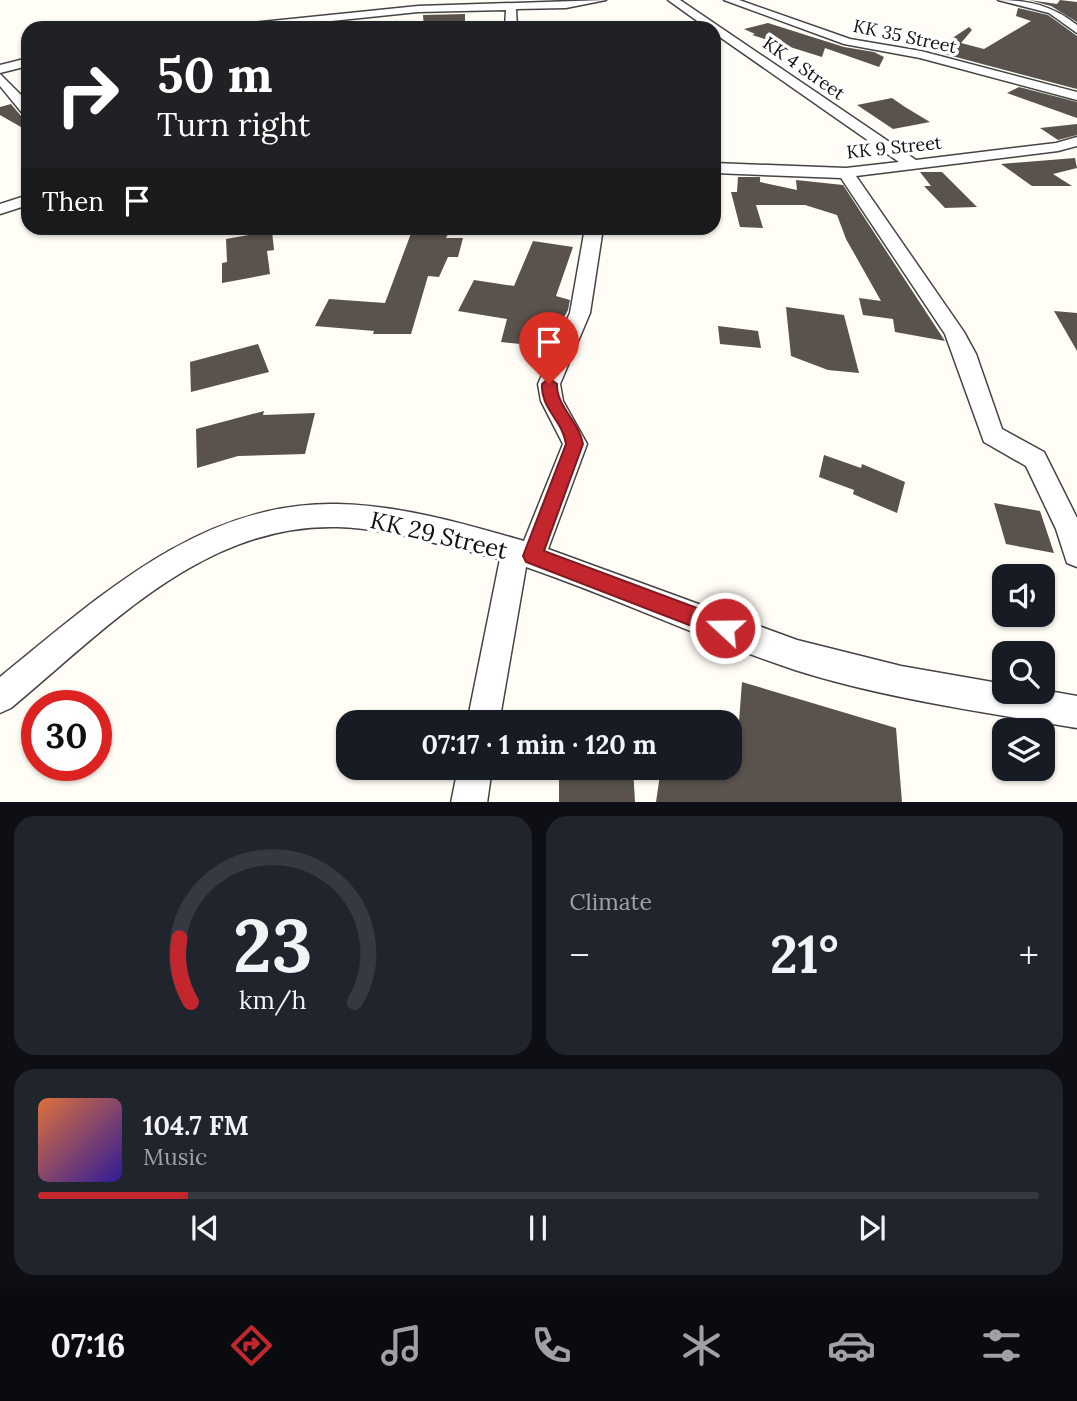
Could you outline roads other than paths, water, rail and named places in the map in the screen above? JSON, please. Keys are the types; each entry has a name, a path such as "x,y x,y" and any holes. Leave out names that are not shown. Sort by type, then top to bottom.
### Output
{"street":[{"path":"300,21 418,9 511,7 601,0"},
{"name":"KK 4 Street","path":"673,0 704,21"},
{"name":"KK 35 Street","path":"729,0 848,42 921,55 1077,96"},
{"path":"1003,0 1053,11 1077,13"},
{"path":"511,7 511,21"},
{"path":"1053,11 1077,30"},
{"name":"KK 4 Street","path":"721,33 914,165"},
{"path":"0,69 21,64"},
{"path":"0,78 21,103"},
{"name":"KK 9 Street","path":"721,168 846,173 1058,146 1077,141"},
{"path":"846,173 954,332 965,354 992,435 1035,459 1069,529 1077,554"},
{"path":"0,209 21,202"},
{"path":"486,710 524,554 575,444 573,433 549,396 549,384 580,313 593,235"},
{"name":"KK 29 Street","path":"0,697 163,569 207,543 261,524 317,516 372,517 415,524 524,554 797,655 893,680 1077,712"},
{"path":"469,802 473,780"}]}
